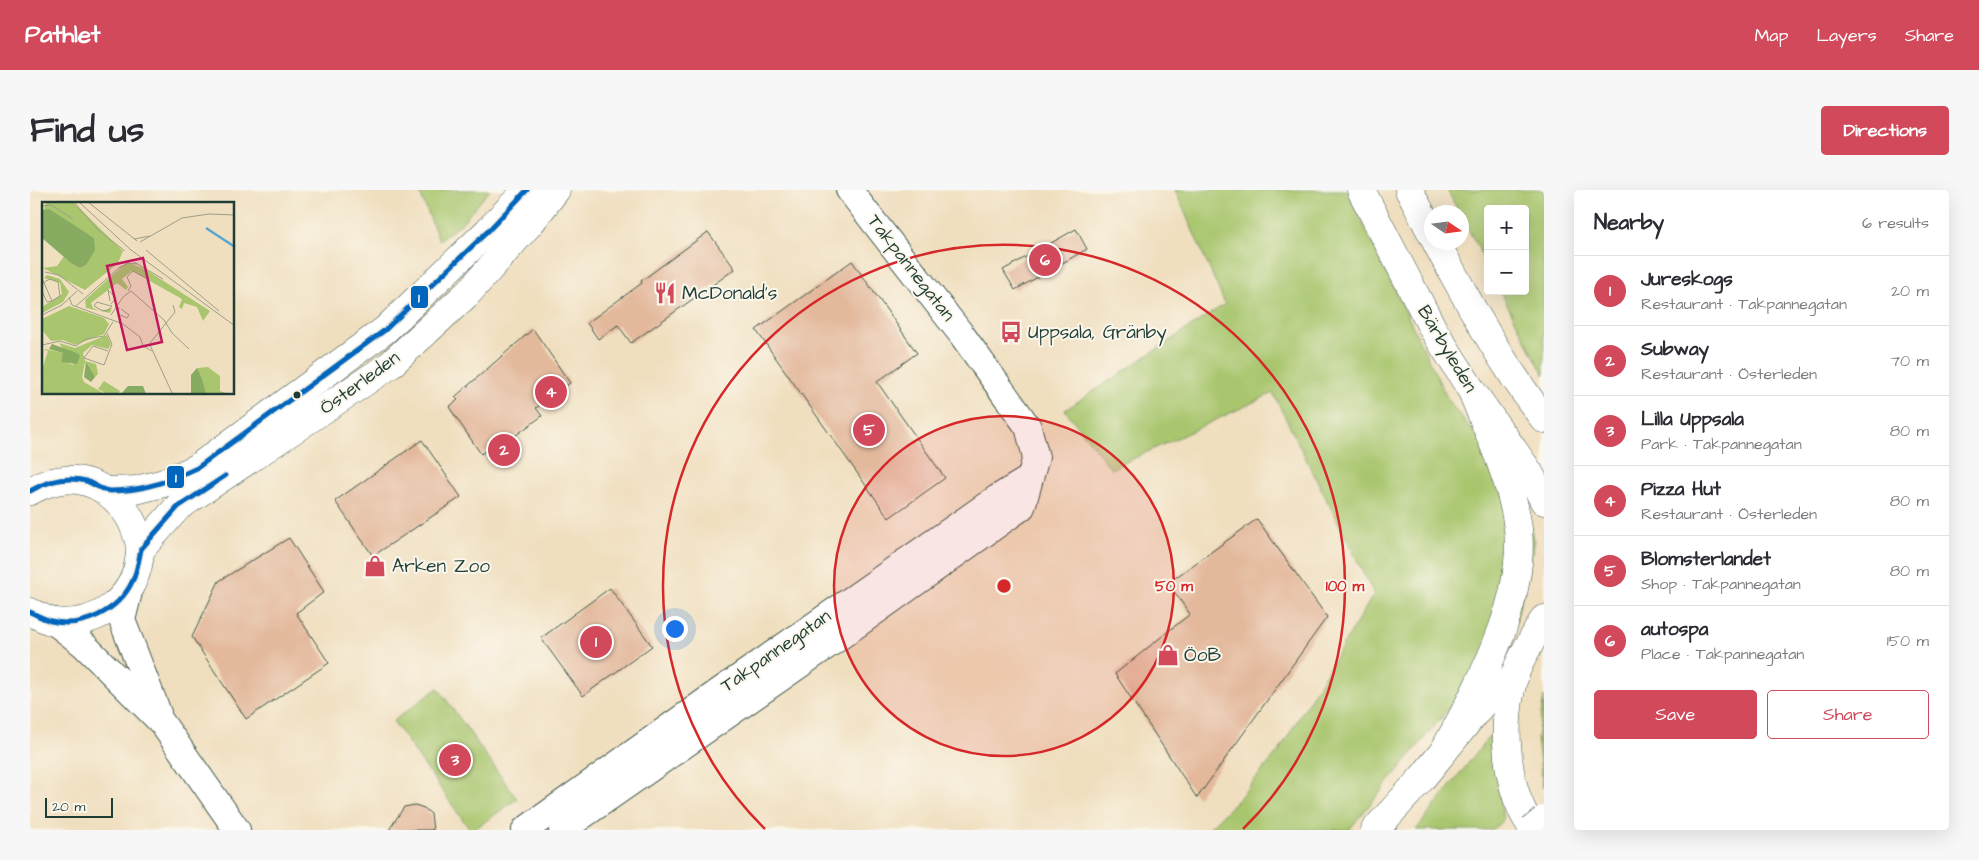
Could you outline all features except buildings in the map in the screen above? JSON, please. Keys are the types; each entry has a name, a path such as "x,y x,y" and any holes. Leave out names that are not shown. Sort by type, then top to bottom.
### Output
{"main road":[{"name":"Österleden","path":"108,491 136,490 164,483 197,468 386,330 488,232 527,190"},
{"name":"Österleden","path":"141,549 178,507 390,365 469,292 531,222 556,190"},
{"name":"Bärbyleden","path":"1361,190 1433,329 1472,391 1529,472 1544,501"},
{"path":"1409,190 1424,219"},
{"path":"1440,250 1472,310 1520,388 1544,420"},
{"path":"1444,751 1496,647 1510,606 1519,560 1517,517 1500,460 1472,391"},
{"path":"30,490 43,483 60,479 85,481 108,491 131,516 141,549 130,588 115,605 94,618 78,622 41,617"},
{"path":"1544,619 1525,650 1515,675 1507,716 1508,762 1522,810 1533,830 1544,820"},
{"path":"1375,830 1422,778 1483,704 1515,675"}],"street":[{"name":"Takpannegatan","path":"562,830 831,643 1022,507 1036,456 1028,427 962,335 849,190"},
{"name":"Takpannegatan","path":"525,830 724,687 988,504 1030,478"},
{"path":"130,588 122,620 162,723"},
{"path":"41,617 84,645 162,723 237,830"}],"green space":[{"path":"416,190 490,190 460,225 439,240 421,196"},
{"path":"1175,190 1347,190 1449,402 1511,478 1535,541 1514,629 1349,830 1207,830 1241,796 1279,751 1374,594 1273,393 1111,469 1065,410 1225,304"},
{"path":"1447,190 1544,190 1544,375 1502,295 1529,295 1529,205 1484,205 1484,259 1469,230 1469,205 1455,205"},
{"path":"438,688 517,799 473,830 470,830 393,721"},
{"path":"1544,697 1544,787 1543,788 1537,738"},
{"path":"1492,733 1503,820 1492,830 1416,830"}],"transit line":[{"name":"1","path":"30,491 50,482 64,479 86,481 108,491 123,491 166,481 197,468 385,330 488,231 527,190"},
{"name":"1","path":"141,549 178,507 225,476"},
{"name":"1","path":"30,612 48,620 63,623 87,620 98,615 118,601 126,592 138,566 141,549"}],"place":[{"name":"autospa","path":"1045,260"},
{"name":"McDonald's","path":"665,293"},
{"name":"Uppsala, Gränby","path":"1011,332"},
{"name":"Pizza Hut","path":"551,392"},
{"name":"Blomsterlandet","path":"869,430"},
{"name":"Subway","path":"504,450"},
{"name":"Arken Zoo","path":"375,566"},
{"name":"Jureskogs","path":"596,642"},
{"name":"ÖoB","path":"1168,655"},
{"name":"Lilla Uppsala","path":"455,760"}]}
